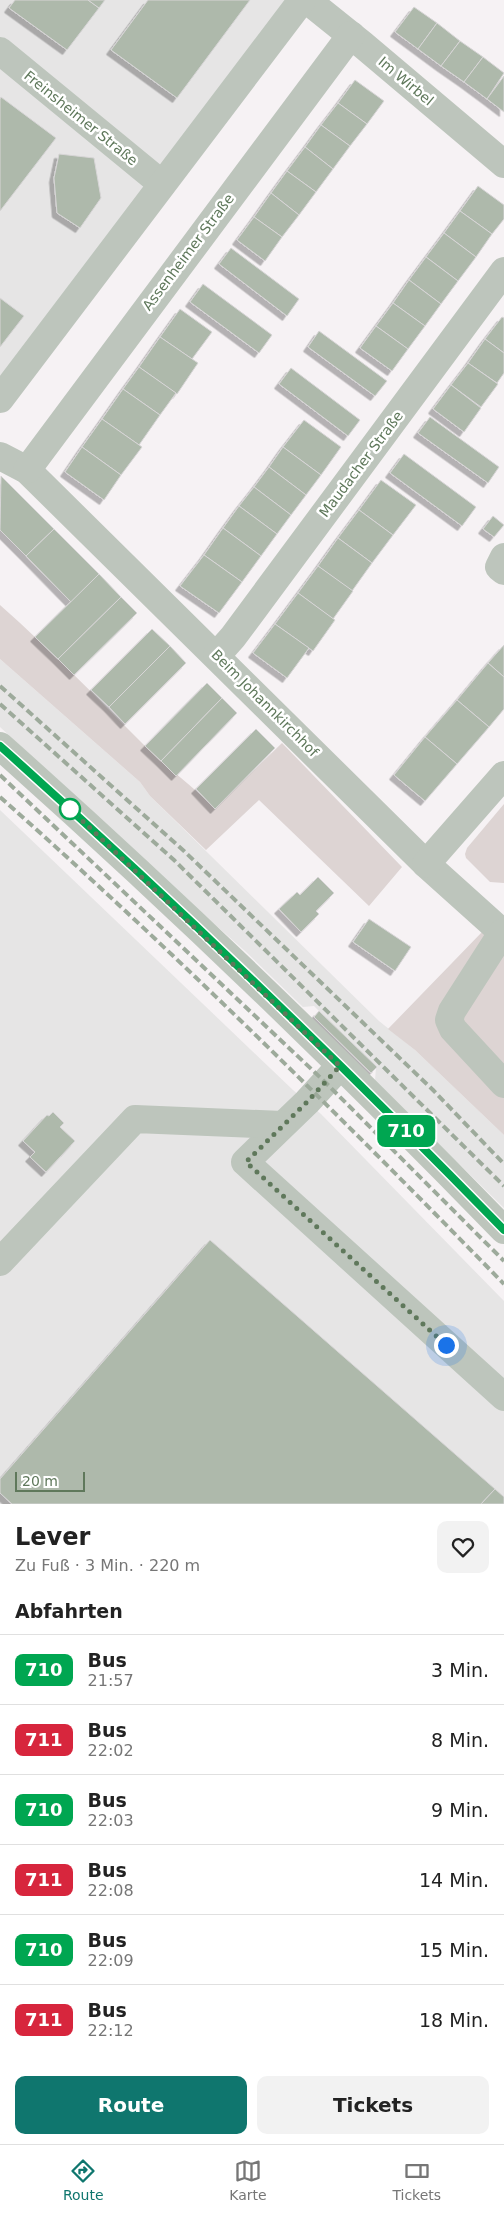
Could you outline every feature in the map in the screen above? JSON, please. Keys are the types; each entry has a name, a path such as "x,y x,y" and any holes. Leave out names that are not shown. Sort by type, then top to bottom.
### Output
{"street":[{"path":"0,399 302,0"},
{"name":"Im Wirbel","path":"307,0 504,164"},
{"name":"Assenheimer Straße","path":"27,470 351,35"},
{"name":"Freinsheimer Straße","path":"0,51 162,184"},
{"name":"Maudacher Straße","path":"217,656 504,271"},
{"name":"Beim Johannkirchhof","path":"0,456 27,470 426,864 500,924"},
{"path":"504,557 499,567 504,571"},
{"path":"0,746 63,802 340,1066 504,1230"},
{"path":"426,864 504,775"},
{"path":"500,924 452,1011 450,1020 452,1029 504,1084"},
{"path":"340,1066 307,1102 282,1124 246,1162 504,1397"},
{"path":"4,1250 135,1119 282,1124"}],"shaded area":[{"path":"0,0 286,0 0,379"},
{"path":"0,605 56,657 146,747 215,808 282,743 402,867 369,906 259,800 206,850 150,796 140,782 0,659"},
{"path":"0,659 140,782 150,796 379,1021 415,1050 504,1135 504,1208 375,1081 376,1067 314,1006 303,1007 245,951 170,885 0,727"},
{"path":"504,804 504,883 490,882 466,858 465,854 467,848"},
{"path":"0,810 293,1090 321,1114 504,1301 504,1504 0,1504"},
{"path":"483,931 504,950 504,1135 415,1050 388,1029"}],"building":[{"path":"15,0 88,0 99,8 67,50 9,8"},
{"path":"88,0 105,0 99,8"},
{"path":"148,0 250,0 177,98 111,50"},
{"path":"414,7 437,23 418,49 395,32"},
{"path":"437,23 460,41 441,66 418,49"},
{"path":"460,41 483,57 464,82 441,66"},
{"path":"483,57 504,73 487,99 464,82"},
{"path":"504,76 504,112 487,99"},
{"path":"355,80 384,101 367,124 338,103"},
{"path":"1,97 56,138 0,211 0,99"},
{"path":"338,103 367,124 350,146 321,125"},
{"path":"321,125 350,146 333,169 305,147"},
{"path":"305,147 333,169 316,192 287,171"},
{"path":"59,154 94,158 101,198 80,228 57,213 54,178"},
{"path":"287,171 316,192 299,215 271,193"},
{"path":"478,186 504,205 504,219 492,234 460,211"},
{"path":"271,193 299,215 282,237 254,217"},
{"path":"460,211 492,234 476,257 444,233"},
{"path":"254,217 282,237 265,261 237,240"},
{"path":"444,233 476,257 458,281 426,257"},
{"path":"231,248 299,299 287,316 219,264"},
{"path":"426,257 458,281 441,304 409,280"},
{"path":"409,280 441,304 425,326 393,303"},
{"path":"203,284 272,335 259,353 190,302"},
{"path":"0,298 24,316 0,347"},
{"path":"393,303 425,326 408,349 376,326"},
{"path":"180,309 212,332 192,359 160,337"},
{"path":"502,317 504,318 504,353 485,339"},
{"path":"376,326 408,349 392,371 360,348"},
{"path":"319,331 387,381 375,396 308,347"},
{"path":"160,337 198,363 177,394 139,367"},
{"path":"485,339 504,353 504,373 497,383 468,363"},
{"path":"468,363 498,384 481,407 451,385"},
{"path":"139,367 176,393 160,415 123,389"},
{"path":"291,368 360,420 348,436 279,384"},
{"path":"451,385 481,408 464,432 433,409"},
{"path":"123,389 160,415 139,445 102,419"},
{"path":"430,417 499,467 488,483 418,433"},
{"path":"102,419 142,447 121,475 82,447"},
{"path":"304,420 341,447 321,475 283,447"},
{"path":"82,447 121,475 104,500 65,472"},
{"path":"283,447 321,475 306,495 269,467"},
{"path":"404,454 476,507 462,526 390,473"},
{"path":"269,467 306,495 291,515 254,487"},
{"path":"1,476 54,529 26,556 0,530"},
{"path":"381,480 416,505 393,535 359,510"},
{"path":"254,487 291,515 277,534 239,506"},
{"path":"239,506 277,534 261,556 223,528"},
{"path":"359,510 393,535 372,563 338,538"},
{"path":"493,516 504,525 494,537 483,529"},
{"path":"223,528 261,556 242,582 204,555"},
{"path":"54,529 99,574 71,602 26,556"},
{"path":"338,538 372,563 352,591 318,566"},
{"path":"204,555 242,582 219,613 180,586"},
{"path":"318,566 353,591 333,619 298,593"},
{"path":"99,574 121,597 58,659 35,637"},
{"path":"298,593 335,620 313,651 275,624"},
{"path":"121,597 137,613 74,675 58,659"},
{"path":"275,624 309,648 287,678 253,653"},
{"path":"152,629 170,646 109,707 91,690"},
{"path":"504,645 504,677 488,663"},
{"path":"170,646 186,663 125,724 109,707"},
{"path":"488,663 504,677 504,709 489,727 457,700"},
{"path":"207,683 222,698 161,761 145,746"},
{"path":"222,698 237,713 176,776 161,761"},
{"path":"457,700 489,727 457,764 425,737"},
{"path":"256,729 275,748 215,809 196,789"},
{"path":"425,737 457,764 425,801 394,775"},
{"path":"318,877 334,893 316,911 319,914 301,932 279,909 297,892 300,895"},
{"path":"369,919 411,947 395,971 353,942"},
{"path":"319,1011 377,1067 371,1073 314,1017"},
{"path":"53,1112 64,1123 60,1127 75,1141 46,1172 30,1157 35,1152 23,1141 47,1115 49,1116"},
{"path":"210,1240 495,1489 481,1504 12,1504 0,1493 0,1479"},
{"path":"495,1489 504,1497 504,1504 481,1504"}],"railway":[{"path":"0,686 184,851 433,1090 504,1164"},
{"path":"0,704 174,860 504,1186"},
{"path":"0,775 325,1082 504,1261"},
{"path":"0,797 193,975 381,1159 504,1284"}],"bus line":[{"name":"710","path":"0,746 63,802 318,1043 504,1230"}],"route":[{"path":"70,809 313,1038 340,1066 307,1102 282,1124 246,1162 446,1345"}]}
